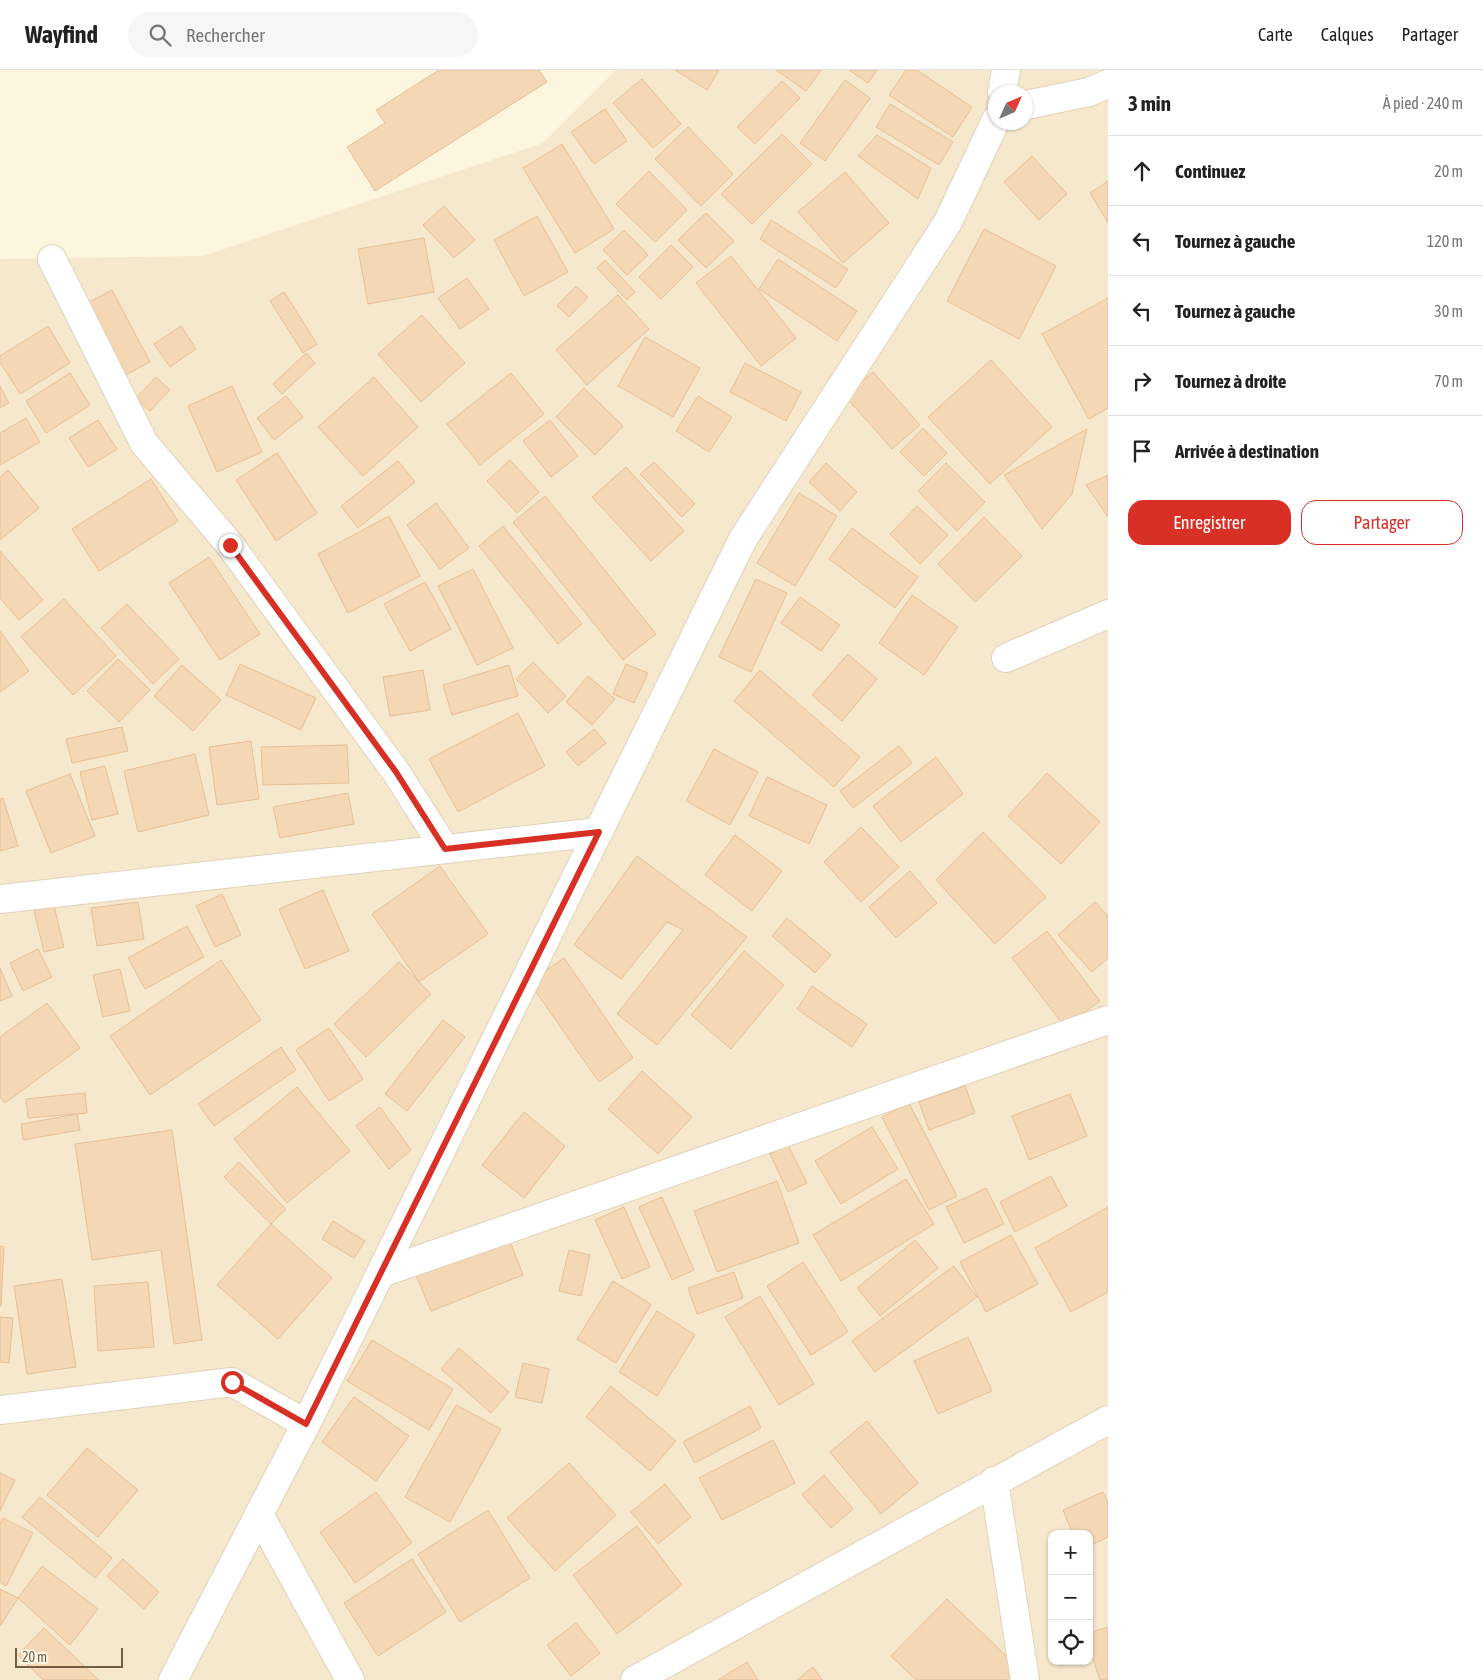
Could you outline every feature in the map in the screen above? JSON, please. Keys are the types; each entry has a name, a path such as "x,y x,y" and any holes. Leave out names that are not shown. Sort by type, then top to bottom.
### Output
{"street":[{"path":"1003,85 1006,70"},
{"path":"1033,104 1089,92 1108,84"},
{"path":"173,1680 306,1424 743,539 948,222 991,130"},
{"path":"52,259 144,443 230,545 396,772 445,849"},
{"path":"1006,658 1108,614"},
{"path":"0,899 599,832"},
{"path":"381,1273 1108,1020"},
{"path":"0,1410 232,1382 306,1424"},
{"path":"635,1680 1108,1420"},
{"path":"994,1481 1026,1680"},
{"path":"259,1514 350,1680"}],"shaded area":[{"path":"616,70 1108,70 1108,1680 0,1680 0,259 203,256 543,143"}],"building":[{"path":"439,70 539,70 547,82 375,191 347,147 385,123 376,110"},
{"path":"675,70 719,70 707,90"},
{"path":"776,70 821,70 806,91"},
{"path":"849,70 877,70 868,83"},
{"path":"906,70 917,70 972,107 953,137 889,95"},
{"path":"642,79 681,124 653,148 613,103"},
{"path":"845,80 870,98 825,161 800,143"},
{"path":"782,81 800,98 755,144 737,127"},
{"path":"890,104 953,142 939,165 876,127"},
{"path":"605,109 627,141 594,164 571,132"},
{"path":"688,127 733,174 701,206 655,159"},
{"path":"782,134 812,164 752,224 721,194"},
{"path":"877,135 931,168 918,199 858,156"},
{"path":"562,144 614,229 575,253 523,168"},
{"path":"1032,156 1067,194 1039,220 1004,182"},
{"path":"649,171 687,210 655,242 616,204"},
{"path":"845,172 889,223 843,263 798,212"},
{"path":"1108,181 1108,223 1090,193"},
{"path":"444,206 475,240 454,258 423,225"},
{"path":"706,213 734,241 706,268 678,240"},
{"path":"537,216 568,272 524,296 494,240"},
{"path":"771,220 848,269 836,288 760,239"},
{"path":"984,229 1056,266 1019,339 947,301"},
{"path":"624,230 648,255 627,275 603,250"},
{"path":"424,238 434,292 368,304 358,249"},
{"path":"671,245 693,267 661,299 639,277"},
{"path":"731,256 796,338 761,366 696,283"},
{"path":"778,259 857,311 837,341 759,289"},
{"path":"605,260 635,292 627,300 597,268"},
{"path":"467,278 489,309 460,329 438,298"},
{"path":"576,286 588,297 569,317 557,306"},
{"path":"112,290 150,362 120,378 83,305"},
{"path":"284,292 317,344 303,353 270,301"},
{"path":"618,295 649,329 587,385 556,350"},
{"path":"1108,298 1108,408 1089,419 1042,334"},
{"path":"422,315 465,363 421,402 378,354"},
{"path":"48,326 70,363 20,394 0,362 0,356"},
{"path":"181,326 196,349 170,367 154,344"},
{"path":"645,337 700,368 673,417 618,386"},
{"path":"306,353 315,363 282,394 273,384"},
{"path":"991,360 1052,427 990,484 928,417"},
{"path":"745,363 801,392 786,421 730,392"},
{"path":"873,372 920,425 892,449 845,396"},
{"path":"70,373 90,405 46,433 26,401"},
{"path":"511,373 544,414 480,465 447,424"},
{"path":"156,377 170,390 150,411 136,398"},
{"path":"374,377 418,427 363,476 318,427"},
{"path":"0,386 9,403 0,408"},
{"path":"232,386 262,452 217,472 188,406"},
{"path":"584,388 623,426 595,455 556,417"},
{"path":"286,396 303,417 274,440 257,418"},
{"path":"698,396 732,417 709,452 676,431"},
{"path":"26,418 40,442 0,465 0,433"},
{"path":"98,420 117,449 88,467 69,438"},
{"path":"550,420 578,456 551,477 523,441"},
{"path":"923,428 947,453 924,476 900,452"},
{"path":"1087,429 1072,494 1042,529 1004,475"},
{"path":"277,453 317,513 276,541 236,480"},
{"path":"510,460 539,492 517,513 487,481"},
{"path":"398,461 415,482 358,528 341,506"},
{"path":"654,462 695,504 682,517 640,474"},
{"path":"826,463 857,492 840,511 809,482"},
{"path":"946,463 985,502 957,531 918,491"},
{"path":"626,467 684,531 651,561 592,497"},
{"path":"8,470 39,508 0,540 0,477"},
{"path":"1108,475 1108,517 1086,485"},
{"path":"151,479 178,521 99,571 72,529"},
{"path":"799,493 837,516 795,586 757,563"},
{"path":"545,496 656,634 623,660 513,522"},
{"path":"436,503 469,548 440,569 407,525"},
{"path":"917,506 948,535 920,564 890,534"},
{"path":"389,516 420,576 348,613 318,554"},
{"path":"984,517 1022,556 975,602 938,564"},
{"path":"503,526 582,624 558,644 479,546"},
{"path":"852,528 918,577 895,608 829,559"},
{"path":"0,551 43,600 19,620 0,598"},
{"path":"209,557 260,634 220,660 169,583"},
{"path":"473,569 513,648 477,665 438,586"},
{"path":"756,579 787,593 751,672 719,657"},
{"path":"425,582 451,629 410,651 384,604"},
{"path":"912,595 958,627 924,675 879,643"},
{"path":"800,597 840,625 821,651 781,623"},
{"path":"64,599 116,656 73,695 21,637"},
{"path":"127,604 179,659 153,684 101,628"},
{"path":"0,631 29,671 0,692"},
{"path":"848,654 877,679 842,721 812,695"},
{"path":"118,659 150,690 119,722 87,691"},
{"path":"533,662 566,696 548,713 516,679"},
{"path":"240,664 316,698 301,730 226,695"},
{"path":"626,664 648,673 634,703 613,694"},
{"path":"182,665 221,700 193,731 154,696"},
{"path":"509,665 518,696 452,715 443,685"},
{"path":"423,670 430,710 390,716 383,677"},
{"path":"760,670 860,757 834,787 734,701"},
{"path":"588,676 615,699 592,725 566,702"},
{"path":"518,713 545,766 458,812 429,759"},
{"path":"122,727 128,751 72,763 66,739"},
{"path":"594,729 606,743 578,766 566,752"},
{"path":"251,741 259,799 217,805 209,747"},
{"path":"347,745 349,783 263,785 261,747"},
{"path":"899,746 912,763 853,808 840,791"},
{"path":"714,749 758,772 730,825 686,801"},
{"path":"195,754 209,815 138,832 124,771"},
{"path":"936,757 963,794 901,842 873,806"},
{"path":"105,766 118,814 92,820 80,772"},
{"path":"1047,773 1100,822 1061,864 1008,816"},
{"path":"70,774 95,836 51,853 26,791"},
{"path":"767,777 827,805 809,844 749,816"},
{"path":"348,793 354,824 280,838 273,807"},
{"path":"3,798 18,846 0,851 0,799"},
{"path":"861,827 899,867 861,902 824,862"},
{"path":"983,832 1046,897 995,944 936,880"},
{"path":"735,835 782,871 752,911 705,875"},
{"path":"637,856 747,937 657,1045 617,1014 683,930 667,922 621,979 574,945"},
{"path":"440,866 488,934 419,982 372,914"},
{"path":"910,871 937,903 896,938 869,907"},
{"path":"323,890 349,951 305,969 279,909"},
{"path":"222,894 241,935 215,947 196,906"},
{"path":"53,902 64,947 44,952 33,907"},
{"path":"138,902 144,939 97,946 91,908"},
{"path":"1095,902 1108,916 1108,958 1092,972 1058,935"},
{"path":"787,918 831,955 815,973 772,936"},
{"path":"187,926 204,957 145,989 128,958"},
{"path":"1047,931 1100,1001 1065,1027 1012,958"},
{"path":"38,949 52,977 23,991 10,963"},
{"path":"744,951 784,985 731,1049 691,1015"},
{"path":"564,958 633,1058 599,1082 529,982"},
{"path":"221,960 261,1020 150,1095 110,1036"},
{"path":"399,962 431,994 366,1057 334,1024"},
{"path":"0,968 12,996 0,1001"},
{"path":"120,969 130,1011 103,1017 93,975"},
{"path":"812,986 867,1024 852,1047 797,1009"},
{"path":"47,1003 80,1048 5,1103 0,1097 0,1037"},
{"path":"443,1020 465,1037 407,1111 385,1094"},
{"path":"329,1028 363,1079 329,1101 296,1050"},
{"path":"281,1047 296,1070 214,1126 198,1104"},
{"path":"642,1071 692,1117 658,1154 608,1109"},
{"path":"965,1086 975,1113 929,1130 919,1102"},
{"path":"297,1087 350,1151 287,1203 234,1139"},
{"path":"85,1093 87,1113 28,1118 26,1099"},
{"path":"1070,1094 1087,1136 1029,1160 1012,1116"},
{"path":"909,1103 957,1196 929,1210 882,1117"},
{"path":"380,1107 411,1150 389,1169 356,1126"},
{"path":"524,1112 565,1146 524,1198 482,1165"},
{"path":"77,1114 80,1130 23,1140 21,1124"},
{"path":"872,1127 898,1169 841,1204 815,1161"},
{"path":"172,1130 202,1340 174,1344 161,1250 92,1260 75,1144"},
{"path":"788,1145 807,1183 788,1192 770,1154"},
{"path":"239,1162 286,1209 271,1224 224,1177"},
{"path":"1051,1176 1067,1206 1015,1232 1000,1202"},
{"path":"906,1179 934,1224 841,1281 813,1235"},
{"path":"777,1181 799,1243 717,1272 694,1211"},
{"path":"986,1188 1004,1224 964,1243 946,1207"},
{"path":"662,1197 694,1270 672,1280 639,1207"},
{"path":"624,1207 650,1267 622,1279 595,1220"},
{"path":"1108,1207 1108,1292 1071,1312 1035,1248"},
{"path":"333,1221 365,1241 354,1258 322,1239"},
{"path":"271,1224 332,1278 278,1339 217,1285"},
{"path":"1011,1235 1038,1284 986,1312 960,1262"},
{"path":"508,1236 523,1275 431,1311 415,1273"},
{"path":"915,1240 938,1268 880,1316 857,1288"},
{"path":"0,1246 4,1247 1,1306 0,1306"},
{"path":"569,1250 590,1255 581,1296 559,1291"},
{"path":"803,1262 848,1332 811,1355 767,1286"},
{"path":"954,1266 977,1297 875,1372 852,1341"},
{"path":"734,1272 743,1298 697,1314 688,1288"},
{"path":"62,1279 76,1367 27,1374 14,1286"},
{"path":"613,1281 651,1304 616,1363 577,1339"},
{"path":"148,1282 154,1347 98,1351 94,1286"},
{"path":"760,1296 814,1384 779,1405 725,1317"},
{"path":"657,1311 695,1335 657,1396 619,1372"},
{"path":"0,1317 13,1318 9,1363 0,1362"},
{"path":"968,1337 992,1391 938,1414 914,1361"},
{"path":"372,1340 453,1389 429,1430 347,1381"},
{"path":"459,1348 509,1392 491,1413 441,1369"},
{"path":"523,1363 549,1369 542,1403 515,1397"},
{"path":"611,1386 676,1441 650,1471 586,1417"},
{"path":"354,1397 409,1436 376,1481 322,1442"},
{"path":"456,1405 501,1429 450,1522 405,1497"},
{"path":"750,1406 761,1428 695,1463 683,1442"},
{"path":"867,1421 918,1483 881,1514 830,1452"},
{"path":"773,1440 795,1483 722,1520 699,1478"},
{"path":"87,1448 138,1490 98,1537 47,1495"},
{"path":"569,1463 616,1515 555,1571 507,1518"},
{"path":"0,1473 15,1480 0,1511"},
{"path":"824,1475 853,1509 831,1528 802,1495"},
{"path":"665,1484 691,1517 658,1544 631,1512"},
{"path":"376,1492 412,1543 355,1583 320,1532"},
{"path":"1103,1492 1108,1503 1108,1537 1093,1544 1093,1530 1071,1530 1063,1510"},
{"path":"40,1497 112,1558 95,1578 22,1517"},
{"path":"488,1510 530,1578 460,1622 418,1554"},
{"path":"3,1518 33,1533 6,1586 0,1582 0,1523"},
{"path":"637,1526 682,1585 617,1634 573,1575"},
{"path":"123,1559 159,1592 144,1609 107,1576"},
{"path":"412,1559 446,1612 378,1656 344,1603"},
{"path":"42,1566 98,1609 70,1645 18,1598"},
{"path":"0,1589 18,1598 0,1626"},
{"path":"947,1599 1019,1668 1007,1680 916,1680 891,1656"},
{"path":"576,1623 600,1653 571,1676 547,1645"},
{"path":"1108,1627 1108,1680 1100,1680 1093,1659 1093,1632"},
{"path":"44,1628 99,1680 43,1680 18,1655"},
{"path":"747,1662 758,1680 718,1680"},
{"path":"813,1667 822,1680 797,1680"}],"route":[{"path":"230,545 396,772 445,849 599,832 306,1424 232,1382"}]}
